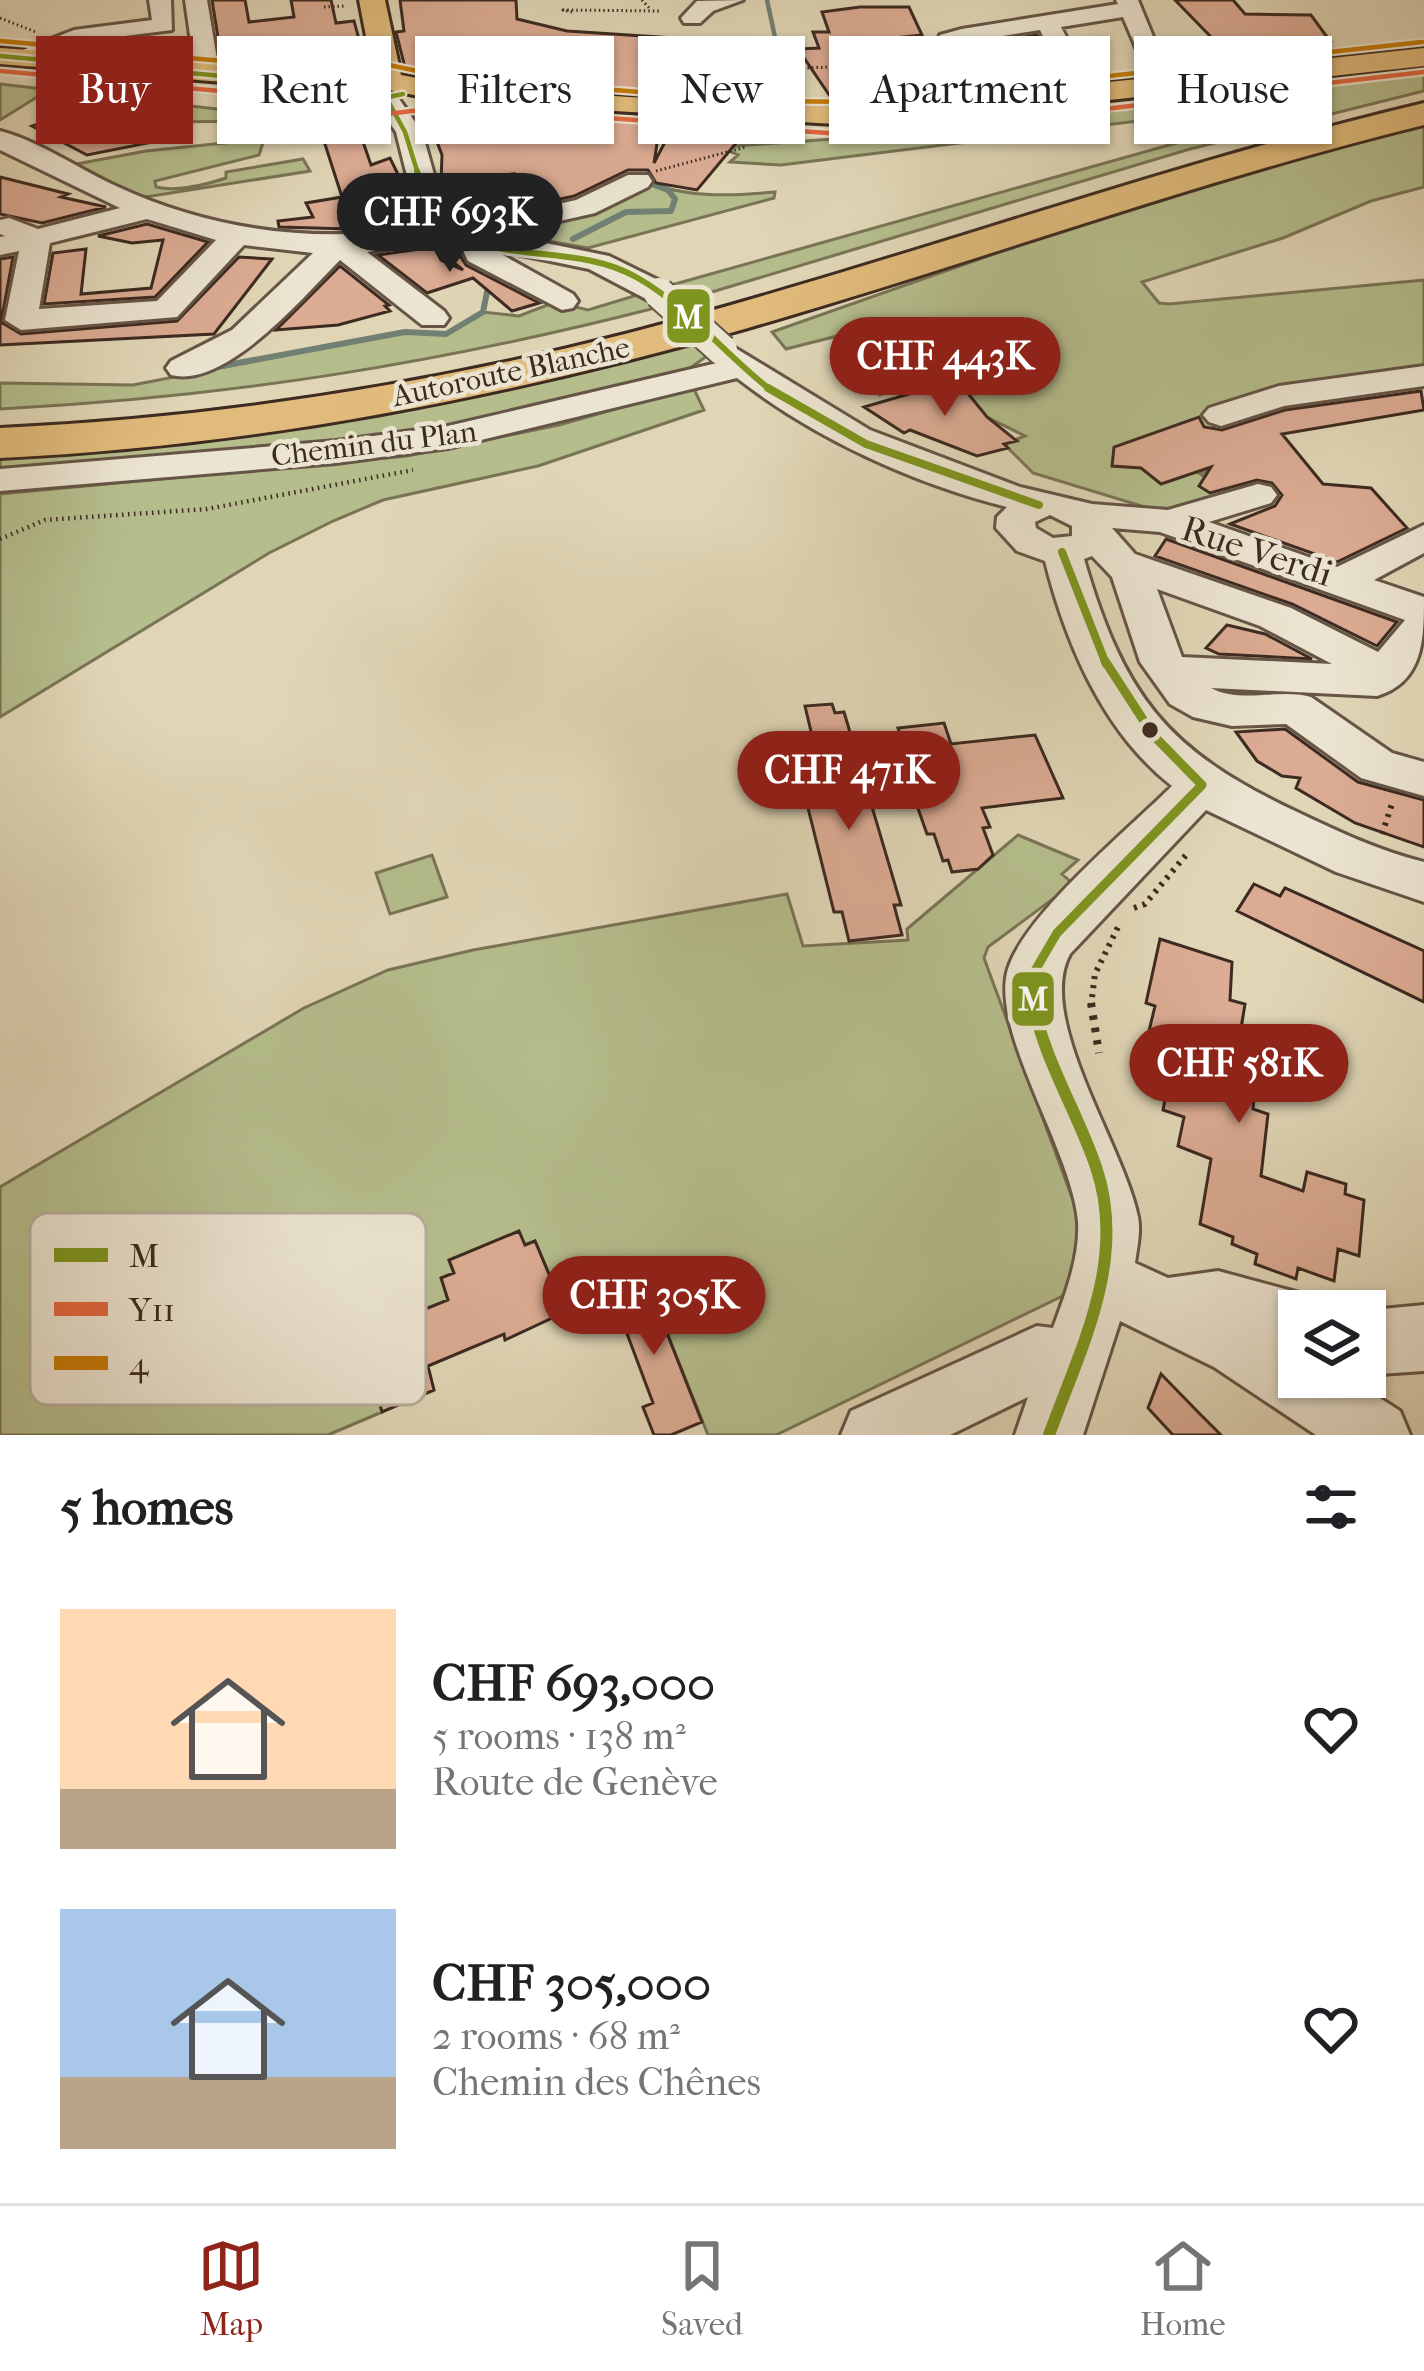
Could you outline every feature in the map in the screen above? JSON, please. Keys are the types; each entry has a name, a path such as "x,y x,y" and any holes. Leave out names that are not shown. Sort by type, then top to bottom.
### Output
{"highway":[{"name":"Autoroute Blanche","path":"0,422 268,399 528,353 712,306 1225,149 1424,100"},
{"name":"Autoroute Blanche","path":"0,442 269,418 535,370 736,318 1234,163 1424,114"}],"main road":[{"path":"372,0 381,36"},
{"path":"8,57 217,76"},
{"path":"1332,67 1424,57"},
{"path":"391,90 827,118 952,112 1134,89"}],"street":[{"path":"160,0 172,56 217,66"},
{"path":"196,0 206,63"},
{"path":"692,18 705,6 732,0"},
{"path":"1069,0 1128,4"},
{"path":"962,36 1048,25 1128,4"},
{"path":"1128,4 1141,36"},
{"path":"1048,25 1054,36"},
{"path":"8,57 82,34 164,26"},
{"path":"391,106 409,132 433,213 467,235 598,262 628,273 659,293 732,358 810,413 1061,523 1126,564 1269,615 1385,684"},
{"path":"0,139 145,212 236,236 339,247 467,235 585,207 638,181"},
{"path":"0,246 145,212"},
{"path":"5,214 36,238"},
{"path":"467,235 479,255 562,301"},
{"path":"36,238 22,320 166,310 236,236"},
{"path":"339,247 433,318"},
{"path":"182,368 244,337 339,247"},
{"name":"Chemin du Plan","path":"0,480 333,453 458,436 550,418 732,358"},
{"path":"1220,415 1279,396 1424,376"},
{"path":"810,413 1071,493 1061,523 1088,633 1121,696 1194,794 1424,882"},
{"path":"1170,522 1258,495"},
{"name":"Rue Verdi","path":"1061,523 1127,515 1170,522 1424,612"},
{"path":"1344,580 1424,537"},
{"path":"1191,587 1224,539"},
{"path":"1126,564 1180,685 1232,711 1295,708 1308,712 1377,766 1410,785"},
{"path":"1385,684 1424,625"},
{"path":"1180,685 1385,684"},
{"path":"1049,1435 1102,1280 1109,1244 1105,1200 1036,1019 1031,985 1052,939 1194,794"},
{"path":"1102,1280 1237,1343 1376,1435"},
{"path":"1164,1311 1218,1303 1278,1317"},
{"path":"1386,1341 1424,1338"},
{"path":"875,1435 1037,1358 1073,1363"}],"path":[{"path":"642,0 651,10"},
{"path":"572,12 563,10 661,11"},
{"path":"638,181 674,161 727,156 746,147"},
{"path":"0,539 45,520 208,509"},
{"path":"1383,830 1410,785"},
{"path":"1099,1053 1088,1011 1089,989 1130,910 1145,904 1186,855 1202,811 1194,794"}],"green space":[{"path":"1424,73 1424,91 1332,114 1332,84"},
{"path":"0,84 36,88 36,98 0,120"},
{"path":"193,106 217,109 217,122 193,122"},
{"path":"1134,108 1134,121 1110,124 1110,111"},
{"path":"1424,122 1424,187 1371,201 1283,238 1142,282 1159,303 1169,304 1424,280 1424,369 1211,414 1219,457 1205,460 1212,470 1200,474 1235,495 1179,510 1148,508 1033,473 1004,444 1025,436 987,417 957,380 911,392 899,385 880,395 847,370 858,365 849,355 856,353 854,349 870,344 857,331 786,349 772,332 1139,203"},
{"path":"805,141 951,144 781,165 730,162 738,155 720,147"},
{"path":"262,144 259,155 155,181 156,187 191,187 226,178 226,172 303,159 310,171 133,199 66,166 146,151"},
{"path":"1173,144 1210,144 685,300 668,286"},
{"path":"646,182 709,195 775,192 774,198 588,248 508,234 588,211"},
{"path":"644,293 659,307 413,361 168,396 0,409 0,383 133,385 405,332 446,334 483,312 519,316 555,302 588,310"},
{"path":"697,342 711,353 686,371 438,433 0,475 0,455 344,421 496,391"},
{"path":"693,387 704,410 538,466 383,500 333,521 269,553 0,717 0,494 407,456 559,425"},
{"path":"1018,835 1078,860 1062,874 1073,884 988,947 984,958 1092,1252 1077,1289 776,1435 708,1435 644,1275 565,1312 535,1241 525,1245 518,1232 449,1260 454,1273 442,1278 448,1300 426,1309 426,1213 30,1213 30,1405 380,1405 382,1412 328,1435 0,1435 0,1187 304,1008 388,970 473,950 787,894 803,946 908,940 907,929"},
{"path":"432,855 447,897 390,914 376,873"}],"building":[{"path":"212,0 245,0 249,22 294,17 291,0 331,0 336,23 354,21 358,36 218,36"},
{"path":"400,0 516,0 517,19 567,31 643,36 638,36 638,92 614,90 614,36 415,36 415,70 406,71 396,32 404,31"},
{"path":"1175,0 1233,0 1245,14 1311,15 1326,36 1210,36"},
{"path":"909,7 922,35 829,36 829,95 805,59 805,49 819,48 813,32 829,32 822,12"},
{"path":"614,115 638,116 638,144 657,144 654,163 664,144 735,144 697,190 656,183 648,170 628,170 574,196 511,210 496,204 501,199 487,197 512,174 441,182 438,144 614,144"},
{"path":"66,144 143,144 87,155"},
{"path":"325,144 364,144 371,165 390,158 422,223 349,229 279,227 278,221 313,217 306,203 342,197"},
{"path":"0,177 106,207 42,223 0,214"},
{"path":"147,224 208,242 155,297 44,304 53,253 86,249 81,294 151,288 163,240 132,243 98,236"},
{"path":"434,247 441,260 463,270 444,255 461,257 466,265 539,303 512,311 473,278 427,293 378,255"},
{"path":"13,257 1,322 21,334 177,321 239,257 272,259 214,334 0,345 0,259"},
{"path":"340,266 389,305 385,306 390,311 338,325 276,330"},
{"path":"957,380 987,417 1017,441 977,456 910,430 904,433 864,407"},
{"path":"1421,391 1424,410 1282,434 1323,484 1371,488 1407,528 1337,562 1230,524 1275,506 1282,495 1272,483 1257,480 1210,493 1199,486 1211,467 1161,484 1141,468 1112,466 1114,447 1199,417 1204,427 1222,430 1285,410"},
{"path":"1166,539 1397,622 1377,646 1292,604 1155,556"},
{"path":"1227,625 1265,634 1312,659 1219,654 1206,648"},
{"path":"832,704 835,713 844,712 901,905 894,905 902,935 849,941 842,912 834,912 802,784 823,782 805,706"},
{"path":"944,723 951,744 1035,735 1063,798 982,808 993,855 978,869 952,872 948,860 943,861 934,834 927,834 902,763 905,750 898,728"},
{"path":"1285,729 1358,782 1424,800 1424,847 1355,823 1296,788 1300,778 1282,776 1257,761 1236,732"},
{"path":"1254,884 1280,896 1285,888 1424,951 1424,1002 1237,911"},
{"path":"1160,939 1232,962 1230,1000 1245,1004 1236,1059 1256,1065 1253,1109 1268,1114 1261,1176 1303,1191 1307,1172 1346,1184 1345,1194 1364,1200 1359,1256 1338,1249 1334,1281 1298,1268 1296,1279 1255,1264 1257,1254 1232,1244 1233,1237 1200,1224 1211,1159 1178,1146 1184,1117 1163,1110 1177,1040 1149,1031 1155,1006 1146,1003"},
{"path":"519,1231 525,1245 535,1241 565,1312 505,1340 504,1334 428,1366 434,1390 426,1393 426,1309 448,1300 441,1278 454,1273 449,1260"},
{"path":"644,1275 702,1422 671,1435 654,1435 643,1407 653,1403 620,1315 611,1319 602,1292"},
{"path":"1161,1374 1221,1435 1173,1435 1148,1408"}],"waterway":[{"path":"767,0 775,36"},
{"path":"573,239 626,212 671,211 675,199 668,190 646,182"},
{"path":"216,367 405,332 446,334 483,312 488,287 499,272"}],"transit line":[{"name":"4","path":"1,41 289,67 389,65 446,77 756,101 868,102 1422,42"},
{"name":"M","path":"0,56 288,82 364,102 403,94"},
{"name":"Y11","path":"0,71 285,97 363,117 444,107 828,133 941,128 1424,72"},
{"name":"M","path":"391,106 405,132 427,201 443,224 486,244 583,259 629,273 685,312 752,376 800,410 900,458 1039,505"},
{"name":"M","path":"1062,552 1085,619 1115,679 1153,735 1202,785"},
{"name":"M","path":"1049,1435 1096,1306 1109,1225 1095,1164 1040,1034 1033,974 1041,956 1080,906 1202,785"}]}
